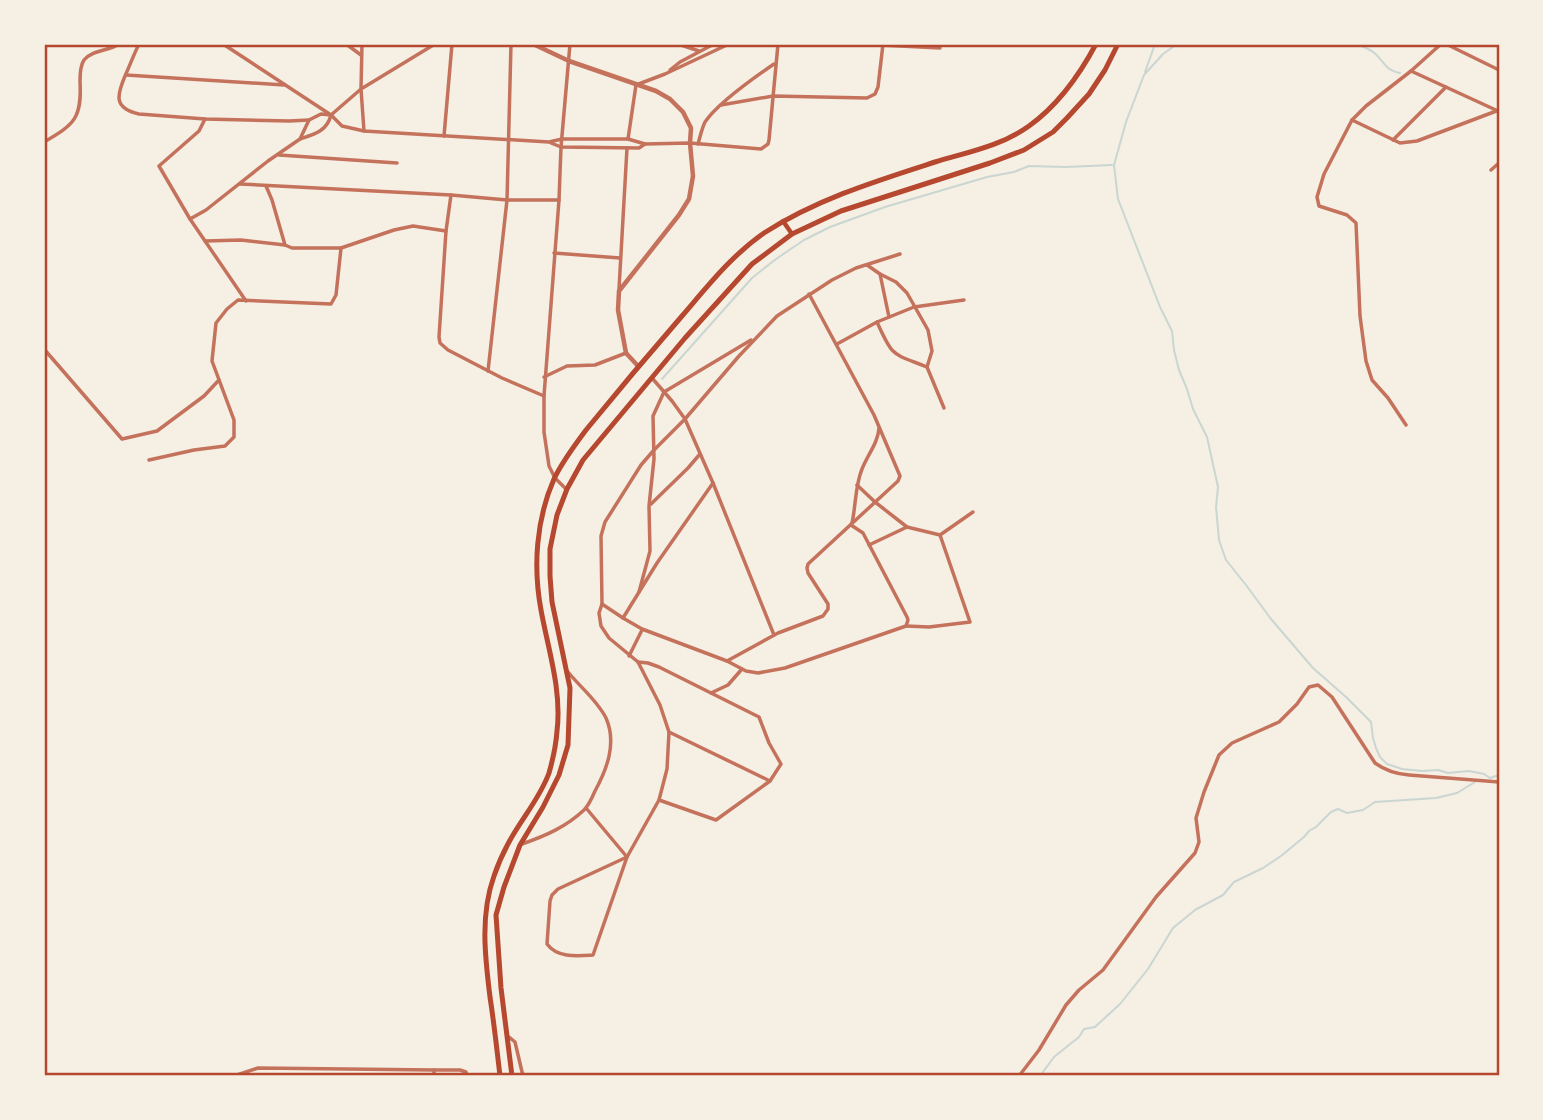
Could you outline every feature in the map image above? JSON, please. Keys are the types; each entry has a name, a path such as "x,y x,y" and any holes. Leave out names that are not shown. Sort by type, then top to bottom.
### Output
{"main road":[{"path":"500,1076 484,956 488,895 509,841 538,796 554,753 558,728 558,700 537,579 538,546 543,509 568,454 638,366 715,277 761,235 836,195 935,162 984,149 1008,138 1029,126 1048,109 1069,85 1096,44"},
{"path":"512,1076 496,915 520,845 554,786 568,745 570,688 552,602 550,549 557,515 583,460 723,294 752,264 792,233 841,211 1024,150 1053,132 1068,118 1089,94 1118,44"},
{"path":"783,221 792,233"}],"street":[{"path":"44,142 69,125 79,110 81,69 85,59 93,53 112,49 119,44"},
{"path":"139,44 118,92 119,102 129,112 205,119 289,121 309,120 321,114 331,115"},
{"path":"223,44 331,115 342,126 364,131 509,138 549,142 561,147 639,148 645,144"},
{"path":"346,44 361,55"},
{"path":"362,44 364,131"},
{"path":"424,51 428,44"},
{"path":"190,219 206,210 300,139 318,133 329,125 331,115 361,89 435,44"},
{"path":"444,136 452,44"},
{"path":"488,371 507,200 511,44"},
{"path":"533,44 569,61 670,99 683,112 691,128 693,176 689,199 619,291"},
{"path":"567,489 555,478 549,466 544,432 544,377 570,44"},
{"path":"678,44 699,51"},
{"path":"666,74 680,62 714,44"},
{"path":"636,85 729,44"},
{"path":"549,142 562,139 628,139 645,144 690,143 761,149 769,141 778,44"},
{"path":"860,44 940,48"},
{"path":"721,105 772,96 867,98 875,94 878,87 883,44"},
{"path":"1406,425 1372,380 1366,361 1360,316 1356,223 1347,215 1319,206 1317,197 1324,174 1352,120 1443,44 1499,70"},
{"path":"698,144 705,123 721,105 775,64"},
{"path":"1410,71 1498,110"},
{"path":"126,75 286,85"},
{"path":"628,139 636,85"},
{"path":"1393,140 1446,87"},
{"path":"1352,120 1400,143 1417,141 1498,110"},
{"path":"205,119 199,131 159,166 190,219 246,301"},
{"path":"300,139 309,120"},
{"path":"627,148 618,310 626,353 638,366"},
{"path":"277,155 397,163"},
{"path":"1491,170 1499,163"},
{"path":"240,184 507,200 559,200"},
{"path":"266,186 285,245"},
{"path":"451,195 439,337 442,346 488,371 544,396"},
{"path":"205,241 242,240 299,248 341,248 413,226 446,230"},
{"path":"149,460 225,446 234,436 234,420 212,361 216,323 238,300 331,304 336,295 341,248"},
{"path":"554,253 620,258"},
{"path":"659,800 716,820 770,781 781,767 781,762 769,743 759,717 659,667 638,662 609,638 601,626 599,613 602,604 601,536 605,522 653,450 685,419 777,316 832,280 900,254"},
{"path":"867,265 896,282 906,293 928,330 932,351 927,367 944,408"},
{"path":"880,274 889,317"},
{"path":"727,661 774,635 823,616 828,604 808,573 808,564 898,481 900,476 879,427 809,293"},
{"path":"837,344 877,322 914,307 964,300"},
{"path":"877,322 888,346 896,355 927,367"},
{"path":"639,592 650,551 653,416 664,392 757,337"},
{"path":"44,349 122,439 156,431 204,396 219,380"},
{"path":"544,377 567,366 595,365 626,353"},
{"path":"652,378 685,419 774,635"},
{"path":"851,525 857,485 862,468 879,438 879,427"},
{"path":"649,506 700,454"},
{"path":"622,618 713,483"},
{"path":"857,485 907,527 940,535 973,512"},
{"path":"851,525 863,533 907,617 906,626"},
{"path":"869,545 907,527"},
{"path":"602,604 642,629 742,669 758,673 785,668 906,626 929,627 970,622 940,535"},
{"path":"629,656 642,629"},
{"path":"627,857 552,895 547,944 550,948 557,953 569,955 593,955 627,857 659,800 667,769 670,732 660,705 638,662"},
{"path":"711,693 728,685 742,669"},
{"path":"520,845 549,835 586,808 607,765 611,743 606,719 567,671"},
{"path":"1019,1076 1066,1005 1103,970 1156,897 1195,853 1199,842 1196,818 1203,792 1219,755 1232,743 1279,722 1309,687 1318,685 1332,697 1367,751 1384,769 1395,774 1499,782"},
{"path":"670,732 770,781"},
{"path":"586,808 627,857"},
{"path":"507,1035 515,1042 523,1076"},
{"path":"234,1076 258,1068 460,1070 466,1072 467,1076"},
{"path":"434,1070 434,1076"}],"waterway":[{"path":"1145,72 1155,44"},
{"path":"1177,44 1163,54 1144,75 1126,122 1114,165 1118,199 1172,331 1179,370 1193,409 1207,437 1218,487 1216,507 1219,540 1226,560 1313,668 1371,722 1376,748 1387,764 1422,771 1469,771 1490,778"},
{"path":"1357,44 1373,52 1391,70 1400,73"},
{"path":"662,379 752,278 804,240 830,227 885,207 1029,166 1112,165"},
{"path":"1490,778 1499,775"},
{"path":"1040,1076 1054,1057 1079,1037 1084,1029 1095,1027 1120,1004 1148,969 1173,928 1195,910 1223,895 1234,882 1281,856 1331,812 1338,809 1347,813 1363,810 1375,802 1436,798 1457,793 1475,782"}]}
